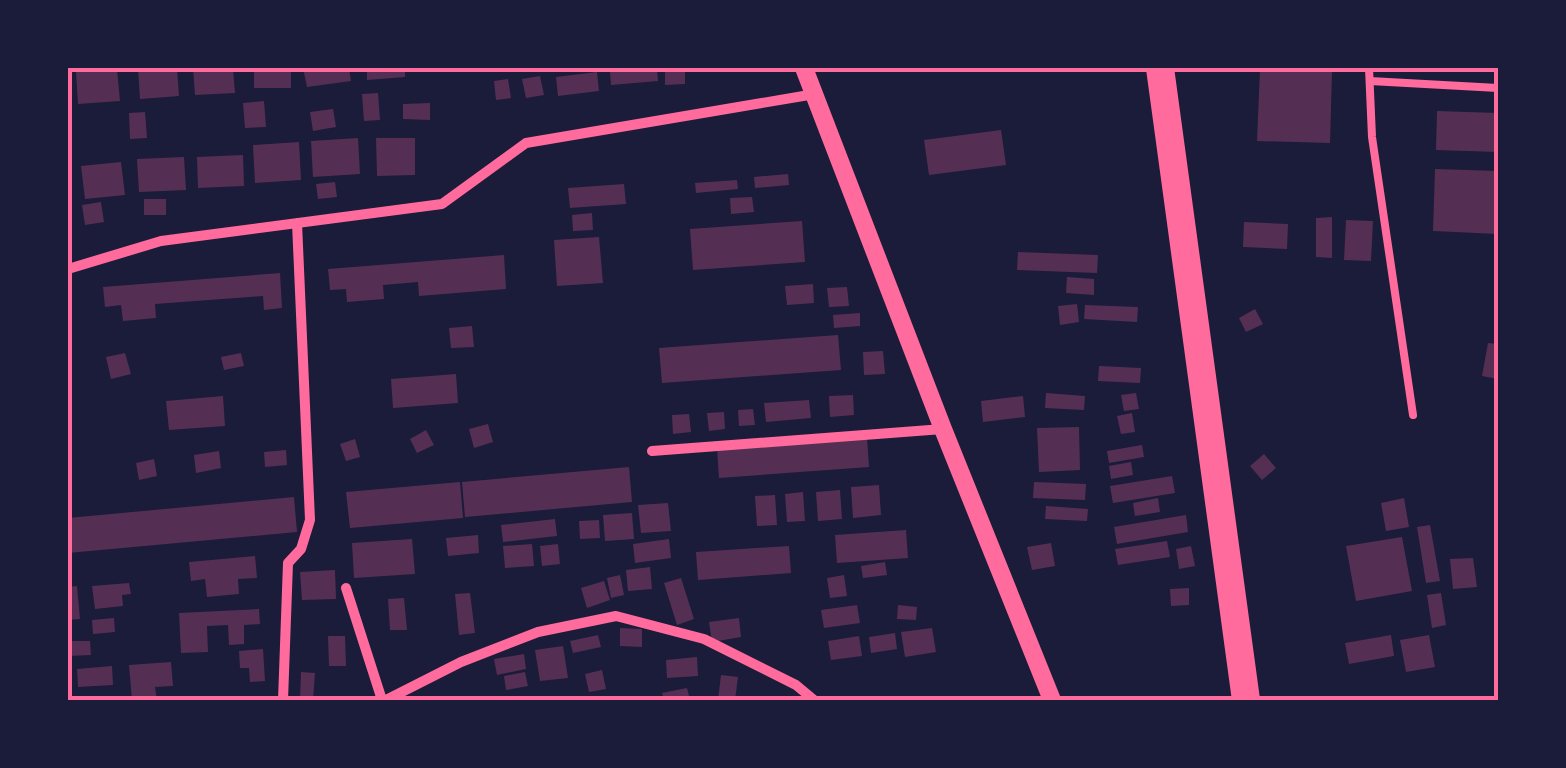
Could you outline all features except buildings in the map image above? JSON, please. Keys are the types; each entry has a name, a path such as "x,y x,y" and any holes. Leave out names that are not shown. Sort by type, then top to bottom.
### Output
{"highway":[{"path":"1160,68 1246,700"}],"street":[{"path":"804,68 942,429 1052,700"},
{"path":"68,269 160,241 442,204 526,144 814,94"},
{"path":"283,700 288,563 301,549 310,520 298,223"},
{"path":"652,451 942,429"},
{"path":"346,588 384,700 461,662 538,632 616,616 704,639 796,685 814,700"}],"lane":[{"path":"1370,68 1372,137 1413,415"},
{"path":"1370,81 1498,88"}]}
